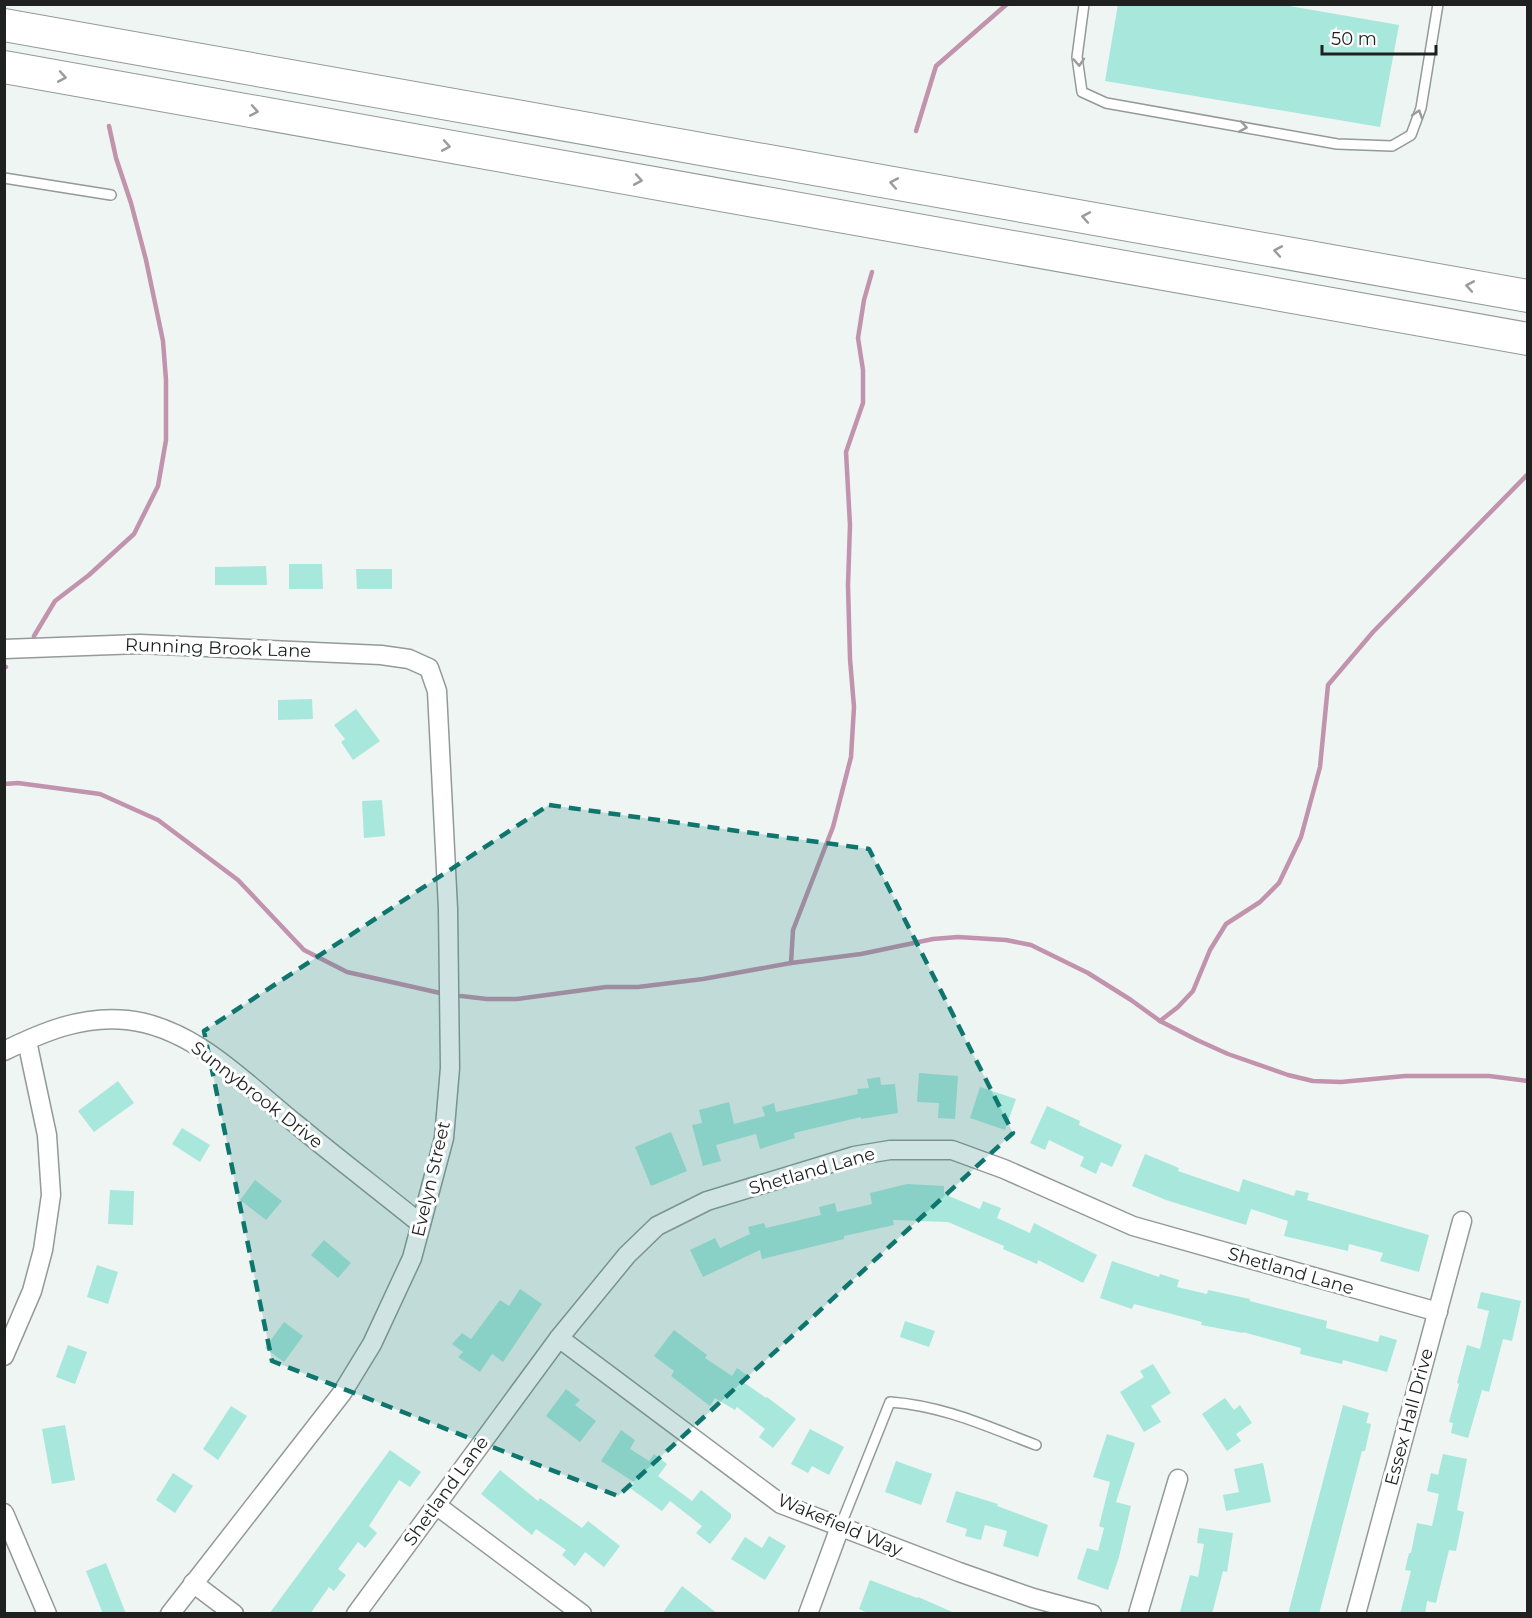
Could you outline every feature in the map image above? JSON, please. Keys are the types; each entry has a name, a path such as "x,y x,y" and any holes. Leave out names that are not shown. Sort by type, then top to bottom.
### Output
{"highway":[{"path":"4,24 1527,296"},
{"path":"4,67 1527,339"}],"street":[{"name":"Running Brook Lane","path":"4,649 140,644 381,655 409,659 429,668"},
{"name":"Evelyn Street","path":"170,1614 342,1393 372,1344 411,1258 421,1224 444,1138 450,1068 448,909 438,701 429,668"},
{"name":"Sunnybrook Drive","path":"4,1051 59,1027 98,1019 128,1020 162,1027 199,1048 244,1081 421,1224"},
{"path":"4,1356 32,1291 43,1250 51,1195 47,1135 27,1041"},
{"name":"Shetland Lane","path":"356,1614 559,1338 627,1255 657,1226 707,1201 854,1156 890,1150 952,1150 1004,1169 1132,1226 1438,1312"},
{"name":"Essex Hall Drive","path":"1356,1614 1462,1221"},
{"name":"Wakefield Way","path":"559,1338 781,1503 958,1572 1033,1598 1092,1614"},
{"path":"1138,1614 1178,1479"},
{"path":"436,1505 582,1614"},
{"path":"4,1513 47,1614"},
{"path":"808,1614 840,1527"},
{"path":"193,1583 234,1614"}],"lane":[{"path":"1084,4 1077,57 1082,92 1106,103 1337,144 1392,146 1411,135 1421,108 1438,4"},
{"path":"4,178 111,195"},
{"path":"840,1527 890,1402 915,1404 951,1412 1036,1445"}],"highlighted area":[{"path":"549,805 869,849 1013,1133 618,1496 272,1361 204,1031"}],"building":[{"path":"1118,4 1278,4 1399,25 1380,127 1105,81"},
{"path":"289,564 322,564 323,589 289,589"},
{"path":"266,566 267,585 215,585 215,567"},
{"path":"356,569 392,569 392,589 357,589"},
{"path":"312,699 313,719 278,720 278,700"},
{"path":"356,709 380,741 353,760 341,742 345,739 334,725"},
{"path":"382,800 385,836 364,838 362,801"},
{"path":"919,1073 958,1076 955,1119 938,1118 939,1103 917,1102"},
{"path":"880,1077 881,1085 895,1084 898,1113 861,1119 861,1117 794,1133 795,1138 760,1149 756,1134 716,1145 721,1161 703,1166 692,1125 702,1123 699,1110 729,1102 734,1124 765,1116 762,1107 774,1103 776,1112 858,1094 857,1089 869,1088 867,1079"},
{"path":"118,1081 134,1103 94,1132 78,1111"},
{"path":"980,1087 1016,1099 1005,1130 970,1118"},
{"path":"1047,1106 1080,1121 1079,1125 1122,1145 1112,1167 1101,1162 1096,1174 1080,1166 1084,1157 1049,1140 1045,1150 1030,1143"},
{"path":"182,1128 210,1145 200,1162 172,1144"},
{"path":"671,1132 687,1171 651,1186 635,1147"},
{"path":"1145,1154 1179,1168 1178,1171 1239,1192 1243,1179 1294,1196 1296,1190 1309,1193 1307,1200 1429,1235 1419,1272 1380,1261 1383,1253 1349,1244 1348,1251 1284,1236 1288,1221 1251,1209 1246,1225 1166,1200 1132,1186"},
{"path":"255,1180 282,1201 266,1220 240,1200"},
{"path":"907,1184 944,1186 944,1194 980,1209 983,1201 1001,1208 997,1218 1030,1233 1034,1223 1097,1255 1083,1283 1038,1260 1037,1264 1003,1249 1004,1246 948,1222 893,1220 894,1225 844,1236 844,1239 762,1259 760,1250 703,1277 690,1250 715,1238 720,1248 750,1234 748,1227 764,1223 766,1228 821,1215 819,1207 835,1203 837,1212 872,1204 870,1193"},
{"path":"110,1190 134,1191 133,1225 108,1224"},
{"path":"324,1240 351,1263 338,1278 311,1255"},
{"path":"1112,1261 1159,1277 1160,1274 1179,1280 1177,1287 1207,1294 1208,1290 1250,1299 1250,1301 1327,1321 1326,1328 1378,1342 1380,1335 1397,1340 1387,1372 1343,1360 1342,1364 1300,1354 1301,1348 1243,1332 1201,1325 1202,1322 1134,1304 1132,1309 1100,1298"},
{"path":"97,1265 118,1272 108,1304 87,1297"},
{"path":"520,1289 542,1304 503,1362 492,1354 480,1372 458,1357 463,1352 452,1344 462,1333 471,1339 500,1300 509,1306"},
{"path":"1481,1292 1521,1301 1512,1341 1503,1339 1489,1392 1482,1390 1468,1438 1451,1433 1453,1423 1449,1422 1467,1345 1480,1349 1489,1311 1477,1308"},
{"path":"905,1321 935,1331 929,1347 900,1337"},
{"path":"284,1322 303,1336 284,1362 265,1348"},
{"path":"674,1330 707,1355 705,1358 732,1376 737,1368 747,1375 743,1382 796,1419 773,1448 759,1437 765,1429 737,1407 735,1410 715,1398 710,1406 671,1376 674,1371 654,1356"},
{"path":"68,1345 87,1352 75,1384 56,1377"},
{"path":"1153,1364 1171,1393 1151,1406 1161,1422 1144,1432 1120,1392 1144,1377 1140,1371"},
{"path":"566,1389 580,1400 575,1405 596,1421 580,1442 546,1416"},
{"path":"1225,1398 1234,1410 1240,1405 1252,1423 1236,1434 1241,1441 1227,1451 1202,1414"},
{"path":"1343,1405 1369,1413 1366,1423 1371,1424 1365,1451 1362,1451 1319,1614 1288,1614"},
{"path":"231,1406 247,1416 218,1460 203,1449"},
{"path":"65,1425 75,1480 52,1484 42,1429"},
{"path":"810,1429 844,1447 829,1475 812,1466 808,1473 791,1464"},
{"path":"621,1430 635,1440 630,1449 649,1461 654,1454 667,1464 658,1476 692,1501 701,1490 731,1514 731,1518 710,1544 696,1533 702,1526 670,1501 662,1511 630,1488 634,1482 601,1461"},
{"path":"1107,1434 1135,1443 1116,1502 1131,1506 1119,1557 1108,1590 1077,1579 1087,1548 1098,1551 1104,1528 1099,1526 1110,1482 1093,1477"},
{"path":"390,1450 421,1472 410,1487 399,1480 369,1526 377,1533 365,1548 358,1542 338,1569 346,1575 334,1591 329,1587 310,1614 269,1614"},
{"path":"1443,1454 1467,1459 1457,1510 1464,1512 1456,1551 1449,1550 1436,1603 1427,1601 1425,1614 1400,1614 1411,1571 1405,1570 1417,1523 1432,1526 1439,1494 1427,1491 1431,1473 1438,1475"},
{"path":"896,1461 932,1474 921,1505 885,1492"},
{"path":"1263,1463 1271,1502 1226,1511 1223,1495 1239,1492 1234,1469"},
{"path":"500,1470 538,1501 540,1498 582,1528 588,1521 620,1546 604,1567 585,1552 575,1566 562,1555 566,1550 536,1529 532,1535 481,1494"},
{"path":"173,1473 193,1486 175,1513 156,1500"},
{"path":"956,1491 998,1504 997,1506 1048,1525 1038,1557 1003,1546 1007,1531 985,1525 981,1540 965,1536 967,1529 946,1522"},
{"path":"1199,1528 1233,1533 1227,1572 1223,1571 1212,1614 1180,1612 1190,1575 1198,1577 1204,1544 1197,1543"},
{"path":"769,1536 786,1546 765,1580 731,1559 745,1537 762,1548"},
{"path":"106,1563 126,1614 103,1614 86,1571"},
{"path":"870,1580 957,1614 870,1614 859,1609"},
{"path":"682,1586 718,1614 662,1614"}],"waterway":[{"path":"916,131 936,66 1007,4"},
{"path":"34,636 55,601 89,575 134,534 158,486 166,440 166,380 163,341 146,260 109,126"},
{"path":"791,963 793,930 833,827 851,757 854,707 850,659 848,585 850,525 846,452 863,403 863,370 858,338 864,300 872,272"},
{"path":"1160,1021 1193,991 1210,950 1226,924 1260,902 1279,883 1301,837 1320,767 1328,685 1373,632 1528,474"},
{"path":"4,784 18,783 100,794 158,820 238,880 304,950 347,972 440,993"},
{"path":"461,996 517,999 606,987 638,987 861,954 933,939 958,937 1006,940 1031,945 1088,973 1160,1021 1197,1040 1228,1054 1288,1075 1313,1081 1341,1082 1405,1076 1489,1076 1528,1081"}]}
